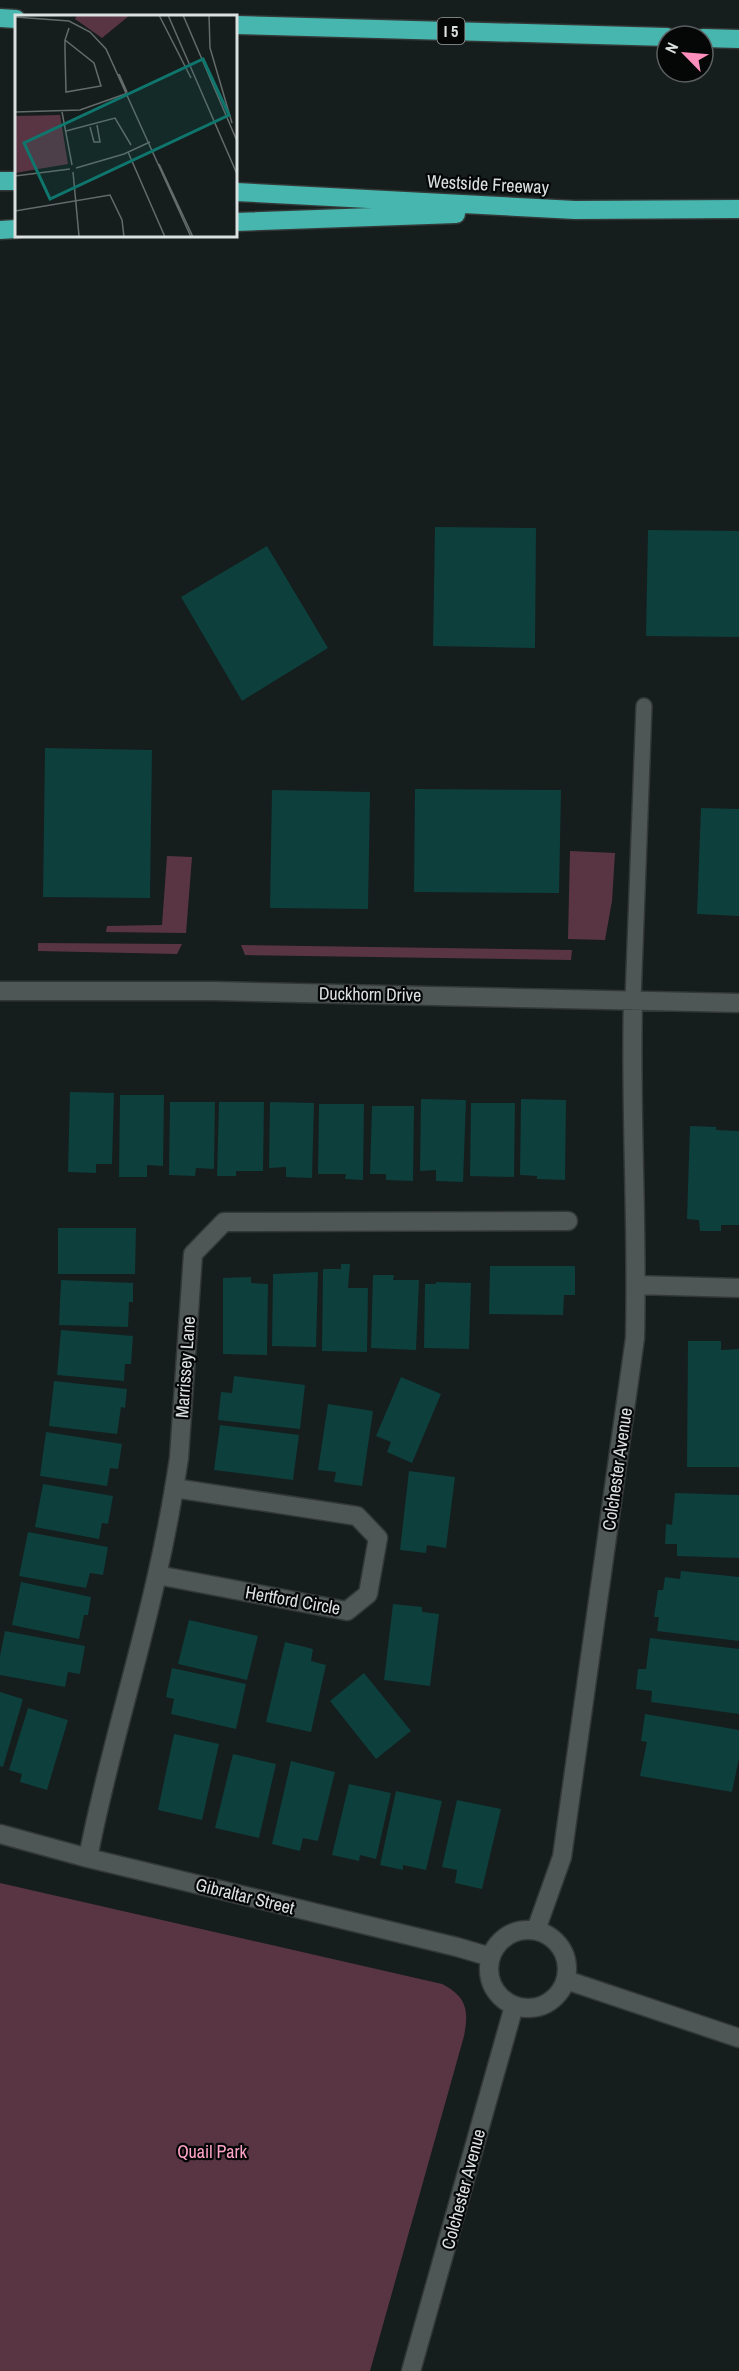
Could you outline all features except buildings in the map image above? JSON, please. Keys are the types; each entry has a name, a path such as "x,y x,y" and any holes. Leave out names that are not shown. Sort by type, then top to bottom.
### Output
{"highway":[{"path":"0,18 15,19"},
{"name":"I 5","path":"237,25 655,37"},
{"path":"715,38 739,39"},
{"name":"Westside Freeway","path":"237,192 575,210 739,209"},
{"path":"237,222 575,210"},
{"path":"0,230 15,229"}],"street":[{"name":"Duckhorn Drive","path":"0,991 214,991 739,1003"},
{"name":"Colchester Avenue","path":"536,1930 562,1857 635,1338 631,1071 633,1000"},
{"name":"Marrissey Lane","path":"88,1858 96,1816 157,1575 180,1458 193,1254 224,1222 568,1221"},
{"path":"636,1285 739,1288"},
{"name":"Hertford Circle","path":"157,1575 347,1611 368,1594 378,1538 357,1516 174,1488"},
{"name":"Gibraltar Street","path":"0,1834 88,1858 457,1947 491,1958"},
{"path":"523,1930 536,1930 548,1935 558,1943 565,1954 566,1980 551,2001 539,2007 514,2006 503,2000 494,1990 489,1978 491,1958 500,1941 510,1934 523,1930"},
{"path":"566,1980 739,2038"},
{"name":"Colchester Avenue","path":"411,2371 514,2006"}],"lane":[{"path":"633,1000 644,706"}],"green space":[{"path":"570,851 615,853 612,901 605,940 568,939"},
{"path":"167,856 192,857 186,933 106,932 107,926 162,925"},
{"path":"38,943 182,944 177,954 38,951"},
{"path":"241,945 572,950 571,960 245,955"},
{"name":"Quail Park","path":"0,1883 442,1984 461,1999 466,2012 464,2036 370,2371 0,2371"}]}
